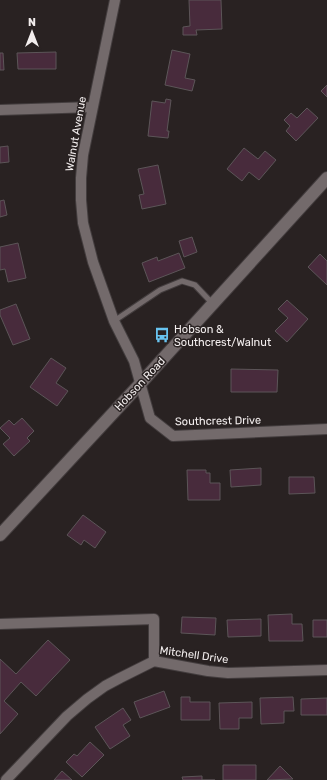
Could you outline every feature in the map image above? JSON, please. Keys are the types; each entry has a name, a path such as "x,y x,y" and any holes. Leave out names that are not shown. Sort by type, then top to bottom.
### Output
{"main road":[{"name":"Hobson Road","path":"0,535 140,384 327,178"}],"street":[{"name":"Walnut Avenue","path":"115,0 83,155 81,200 83,223 88,243 114,321 134,361 140,384"},
{"path":"0,110 93,107"},
{"name":"Southcrest Drive","path":"140,384 150,418 173,436 327,429"},
{"path":"0,624 154,619 154,661"},
{"name":"Mitchell Drive","path":"6,780 67,716 87,699 120,678 154,661 208,671 228,673 327,670"}],"lane":[{"path":"114,321 160,290 182,282 195,285 213,304"}],"building":[{"path":"189,0 221,0 222,29 196,30 197,35 183,35 183,27 190,26"},
{"path":"172,50 190,54 185,78 195,80 192,91 165,85"},
{"path":"56,52 56,69 18,69 17,53"},
{"path":"0,53 3,53 4,70 0,70"},
{"path":"327,85 327,97 321,91"},
{"path":"166,99 171,100 167,131 169,131 168,138 148,136 152,101 165,103"},
{"path":"307,108 318,118 296,141 286,131 290,126 284,120 291,113 297,118"},
{"path":"8,146 9,162 0,163 0,147"},
{"path":"244,148 258,159 265,151 276,160 259,180 249,172 242,181 227,169"},
{"path":"158,165 166,204 142,209 139,195 144,194 138,169"},
{"path":"4,200 7,215 0,217 0,201"},
{"path":"192,237 197,252 184,257 179,241"},
{"path":"18,243 26,278 8,282 5,269 0,270 0,247"},
{"path":"179,253 185,268 149,282 142,263 157,257 158,261"},
{"path":"320,254 327,261 327,285 308,267"},
{"path":"287,300 308,319 287,342 275,331 288,318 278,309"},
{"path":"16,304 30,339 13,345 0,315 0,310"},
{"path":"51,358 66,368 56,383 68,391 57,406 30,387"},
{"path":"231,369 278,370 277,392 231,392"},
{"path":"22,418 34,431 27,438 30,441 14,456 3,444 10,438 0,428 9,420 14,425"},
{"path":"261,468 261,485 231,487 230,470"},
{"path":"187,470 206,470 206,473 210,473 210,483 220,483 220,500 188,500"},
{"path":"289,477 314,477 315,493 289,494"},
{"path":"83,515 106,532 95,548 84,540 81,545 67,535"},
{"path":"292,614 292,624 302,624 303,641 269,641 268,615"},
{"path":"182,617 216,618 215,635 181,633"},
{"path":"261,619 261,636 228,637 227,620"},
{"path":"313,620 327,620 327,637 313,637"},
{"path":"48,640 70,660 36,696 21,682 4,701 18,714 0,734 0,659 16,674"},
{"path":"164,691 170,707 140,718 134,702"},
{"path":"181,697 190,697 190,702 210,702 210,720 181,720"},
{"path":"293,697 294,711 284,711 284,723 261,724 260,698"},
{"path":"327,698 327,715 301,715 301,699"},
{"path":"252,702 252,718 239,718 239,729 220,729 219,703"},
{"path":"123,708 131,720 123,725 130,736 110,749 95,727"},
{"path":"90,742 104,755 82,777 66,762 74,754 77,756"},
{"path":"223,765 256,765 256,780 223,780"},
{"path":"280,766 293,779 267,780"},
{"path":"62,771 72,780 54,780"},
{"path":"202,776 202,780 183,780 182,777"}],"place":[{"name":"Hobson & Southcrest/Walnut","path":"162,335"}]}
